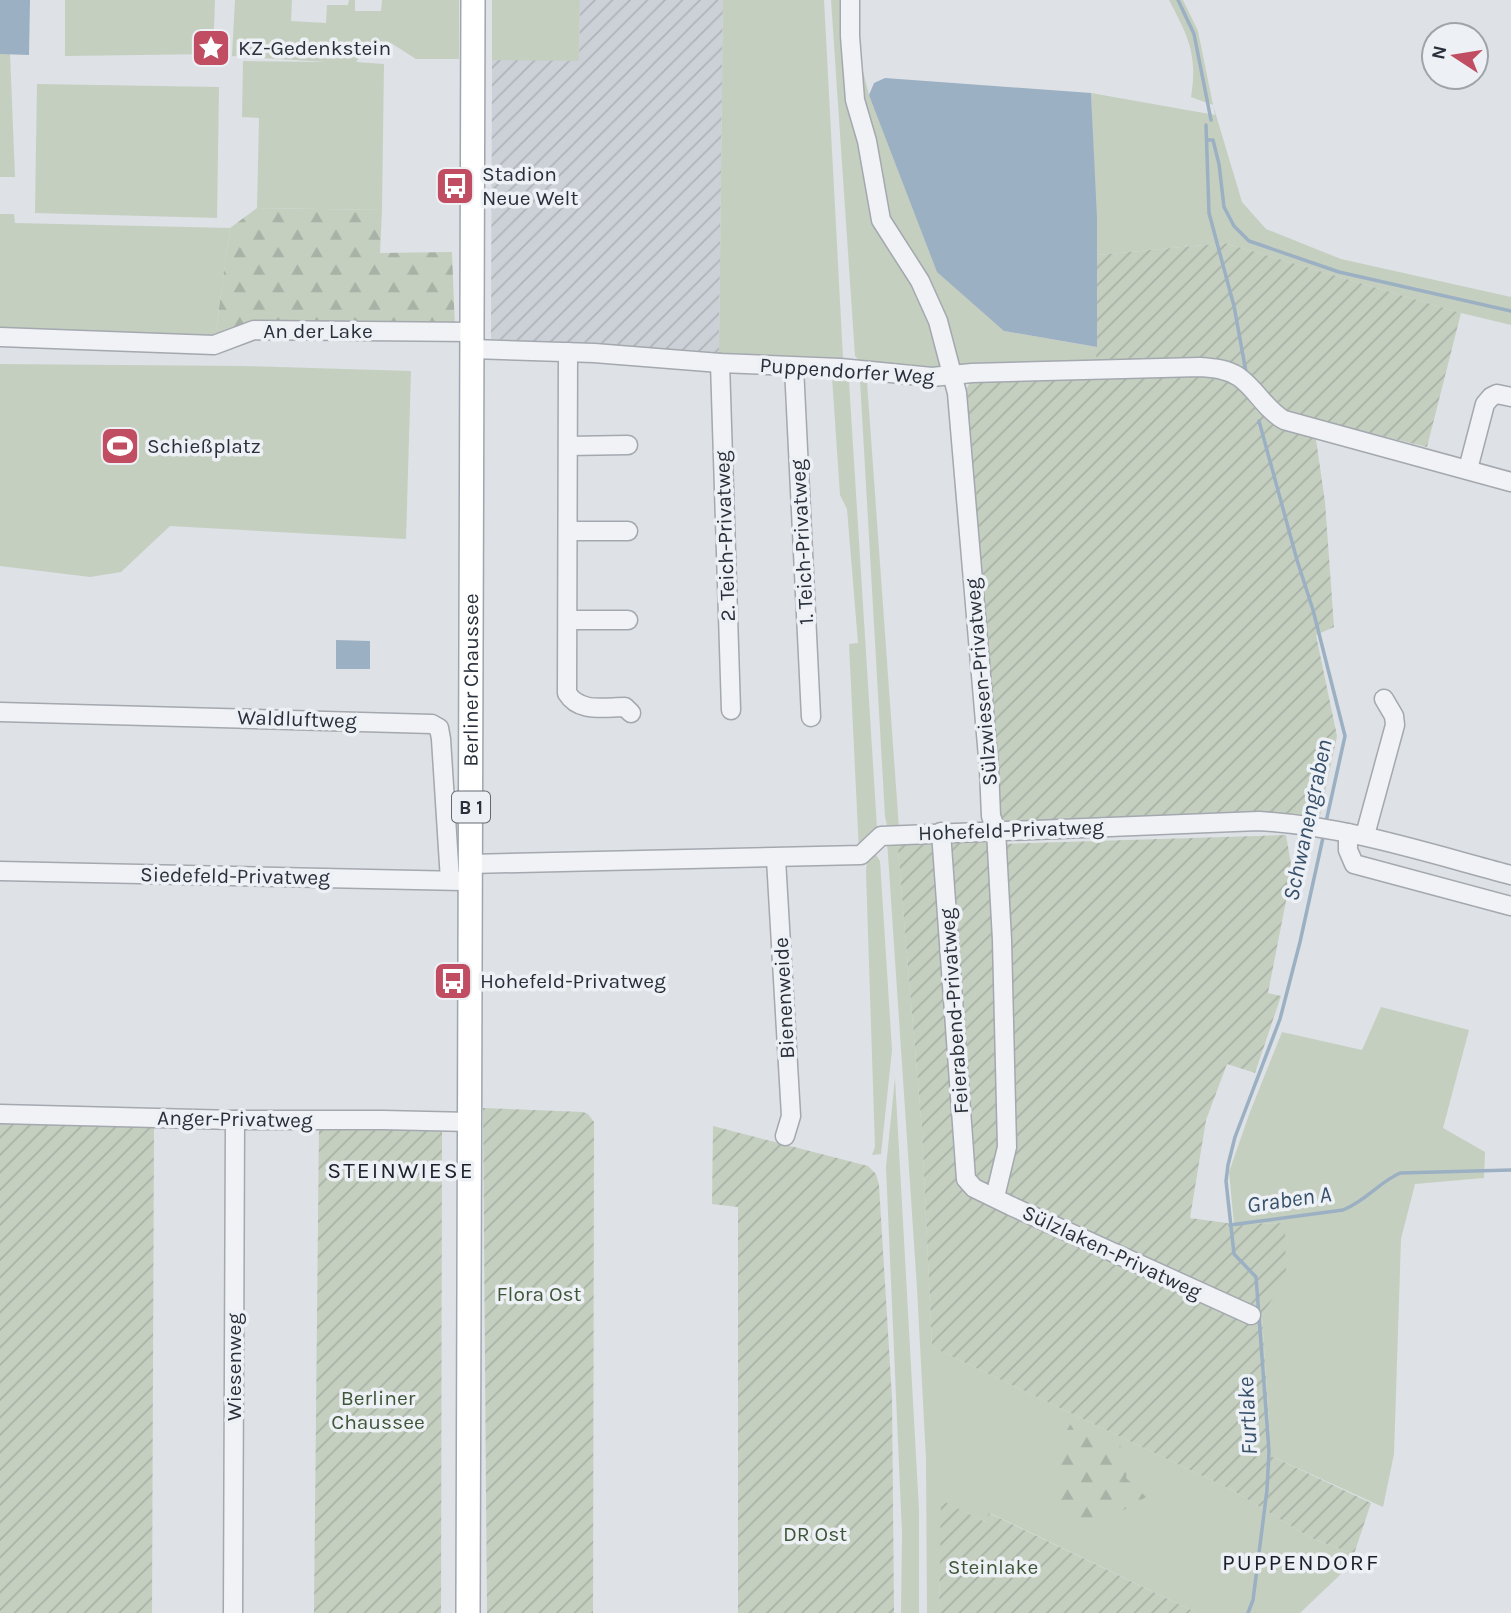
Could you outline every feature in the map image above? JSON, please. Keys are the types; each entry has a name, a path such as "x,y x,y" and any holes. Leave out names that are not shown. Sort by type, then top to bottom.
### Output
{"main road":[{"name":"Berliner Chaussee","path":"468,1613 470,1122 464,875 472,341 473,0"}],"street":[{"name":"Sülzwiesen-Privatweg","path":"850,0 855,100 867,141 881,220 920,281 938,321 957,393 991,816 996,830 1002,940 1007,1147 995,1197"},
{"name":"An der Lake","path":"0,337 214,345 254,330 472,341"},
{"name":"Puppendorfer Weg","path":"472,341 568,352 840,368 932,377 972,373 1200,366 1222,369 1239,377 1270,411 1284,420 1468,469"},
{"path":"568,352 567,693 572,702 582,707 625,707 631,713"},
{"name":"2. Teich-Privatweg","path":"720,363 731,710"},
{"name":"1. Teich-Privatweg","path":"794,367 811,717"},
{"path":"1511,397 1497,394 1487,401 1468,469 1511,482"},
{"path":"568,446 628,445"},
{"path":"568,531 628,531"},
{"path":"568,620 628,620"},
{"path":"1384,699 1394,716 1395,726 1350,833 1348,850 1354,864 1511,906"},
{"name":"Waldluftweg","path":"0,712 433,724 439,728 464,875"},
{"name":"Hohefeld-Privatweg","path":"464,875 862,855 881,836 1259,821 1316,826 1350,833 1511,875"},
{"name":"Feierabend-Privatweg","path":"941,832 966,1178 974,1188"},
{"name":"Bienenweide","path":"776,859 791,1116 785,1136"},
{"name":"Siedefeld-Privatweg","path":"0,871 464,875"},
{"name":"Anger-Privatweg","path":"0,1114 470,1122"},
{"name":"Wiesenweg","path":"233,1613 235,1120"},
{"name":"Sülzlaken-Privatweg","path":"974,1188 1251,1315"}],"shaded area":[{"path":"580,0 723,0 719,353 491,339 492,60 579,60"}],"green space":[{"path":"65,0 215,0 213,54 65,56"},
{"path":"235,0 292,0 291,21 326,23 327,5 348,5 349,0 355,0 355,11 381,11 382,0 459,0 459,59 416,59 391,43 371,43 356,62 384,64 382,210 257,208 259,118 242,117 243,61 328,62 232,56"},
{"path":"492,0 580,0 579,61 492,60"},
{"path":"723,0 824,0 843,358 719,353"},
{"path":"831,0 850,0 850,36 869,95 1004,331 1097,347 1096,364 930,370 862,364 855,356"},
{"path":"1169,0 1183,0 1198,31 1213,105 1191,97 1193,69 1190,46"},
{"path":"0,54 10,54 15,177 0,177"},
{"path":"37,84 219,87 217,218 35,213"},
{"path":"1091,93 1215,115 1213,105 1242,202 1266,229 1341,259 1511,297 1511,325 1461,313 1225,243 1097,255"},
{"path":"257,208 382,210 380,253 452,252 455,330 254,330 214,345 230,228"},
{"path":"0,214 14,214 15,223 230,228 215,338 0,328"},
{"path":"1225,243 1461,313 1427,447 1313,419 1325,502 1334,627 1316,635 1337,736 1319,820 1001,825 997,820 964,394 971,380 1096,376 1097,255"},
{"name":"Schießplatz","path":"0,364 242,366 411,371 406,539 170,526 121,572 90,577 0,566"},
{"path":"863,376 867,382 899,829 888,830 885,816 860,380"},
{"path":"832,377 849,382 877,828 859,852 849,644 858,643 847,509 840,495"},
{"path":"1286,835 1292,870 1268,993 1281,996 1255,1073 1227,1064 1206,1120 1190,1218 1234,1224 1285,1223 1286,1276 1262,1316 1271,1456 1371,1503 1354,1554 1311,1538 1232,1490 932,1347 922,1130 897,838 986,838 1004,844"},
{"path":"897,838 922,1130 932,1347 1232,1490 1311,1538 1354,1554 1342,1573 1300,1613 1197,1613 990,1513 985,1522 942,1501 939,1613 927,1613 926,1459 887,840"},
{"path":"874,852 880,861 892,1050 881,1154 872,1155 875,1147 866,872 867,859"},
{"path":"1381,1007 1469,1030 1443,1128 1485,1152 1484,1178 1415,1184 1401,1239 1394,1454 1383,1507 1271,1456 1262,1316 1285,1276 1285,1223 1234,1224 1229,1172 1282,1032 1362,1050"},
{"path":"895,1078 919,1510 919,1613 901,1613 902,1533 886,1167"},
{"name":"Flora Ost","path":"483,1108 583,1112 594,1122 593,1613 487,1613"},
{"path":"0,1114 154,1118 152,1613 0,1613"},
{"name":"Berliner Chaussee","path":"319,1125 442,1129 441,1613 314,1613"},
{"name":"DR Ost","path":"713,1126 868,1166 876,1174 879,1185 892,1398 894,1613 738,1613 738,1207 712,1204"},
{"path":"1072,1422 1116,1441 1129,1457 1126,1478 1146,1497 1089,1530 1047,1494 1063,1470 1053,1451"},
{"name":"Steinlake","path":"941,1500 985,1522 989,1513 1197,1613 939,1613"}],"water":[{"path":"0,0 30,0 29,55 0,54"},
{"path":"885,78 1091,93 1097,218 1097,347 1004,331 937,272 869,95 874,83"},
{"path":"336,640 370,641 370,669 336,669"}],"waterway":[{"name":"Schwanengraben","path":"1178,0 1194,34 1211,120"},
{"name":"Schwanengraben","path":"1206,125 1209,213 1234,306 1246,372"},
{"path":"1208,140 1213,140 1219,164 1224,207 1234,226 1249,241 1339,272 1511,311"},
{"name":"Schwanengraben","path":"1259,421 1313,610 1345,736 1326,822"},
{"name":"Graben A","path":"1248,1613 1253,1600 1267,1490 1269,1451 1256,1277 1234,1254 1226,1181 1235,1137 1280,1019 1324,833"},
{"name":"Graben A","path":"1230,1225 1343,1210 1400,1173 1511,1170"}],"place":[{"name":"KZ-Gedenkstein","path":"211,48"},
{"name":"Stadion Neue Welt","path":"455,186"},
{"name":"Schießplatz","path":"120,446"},
{"name":"Hohefeld-Privatweg","path":"453,981"}],"district":[{"name":"STEINWIESE","path":"401,1170"},
{"name":"PUPPENDORF","path":"1301,1562"}],"water label":[{"name":"Furtlake","path":"1247,1416"}]}
